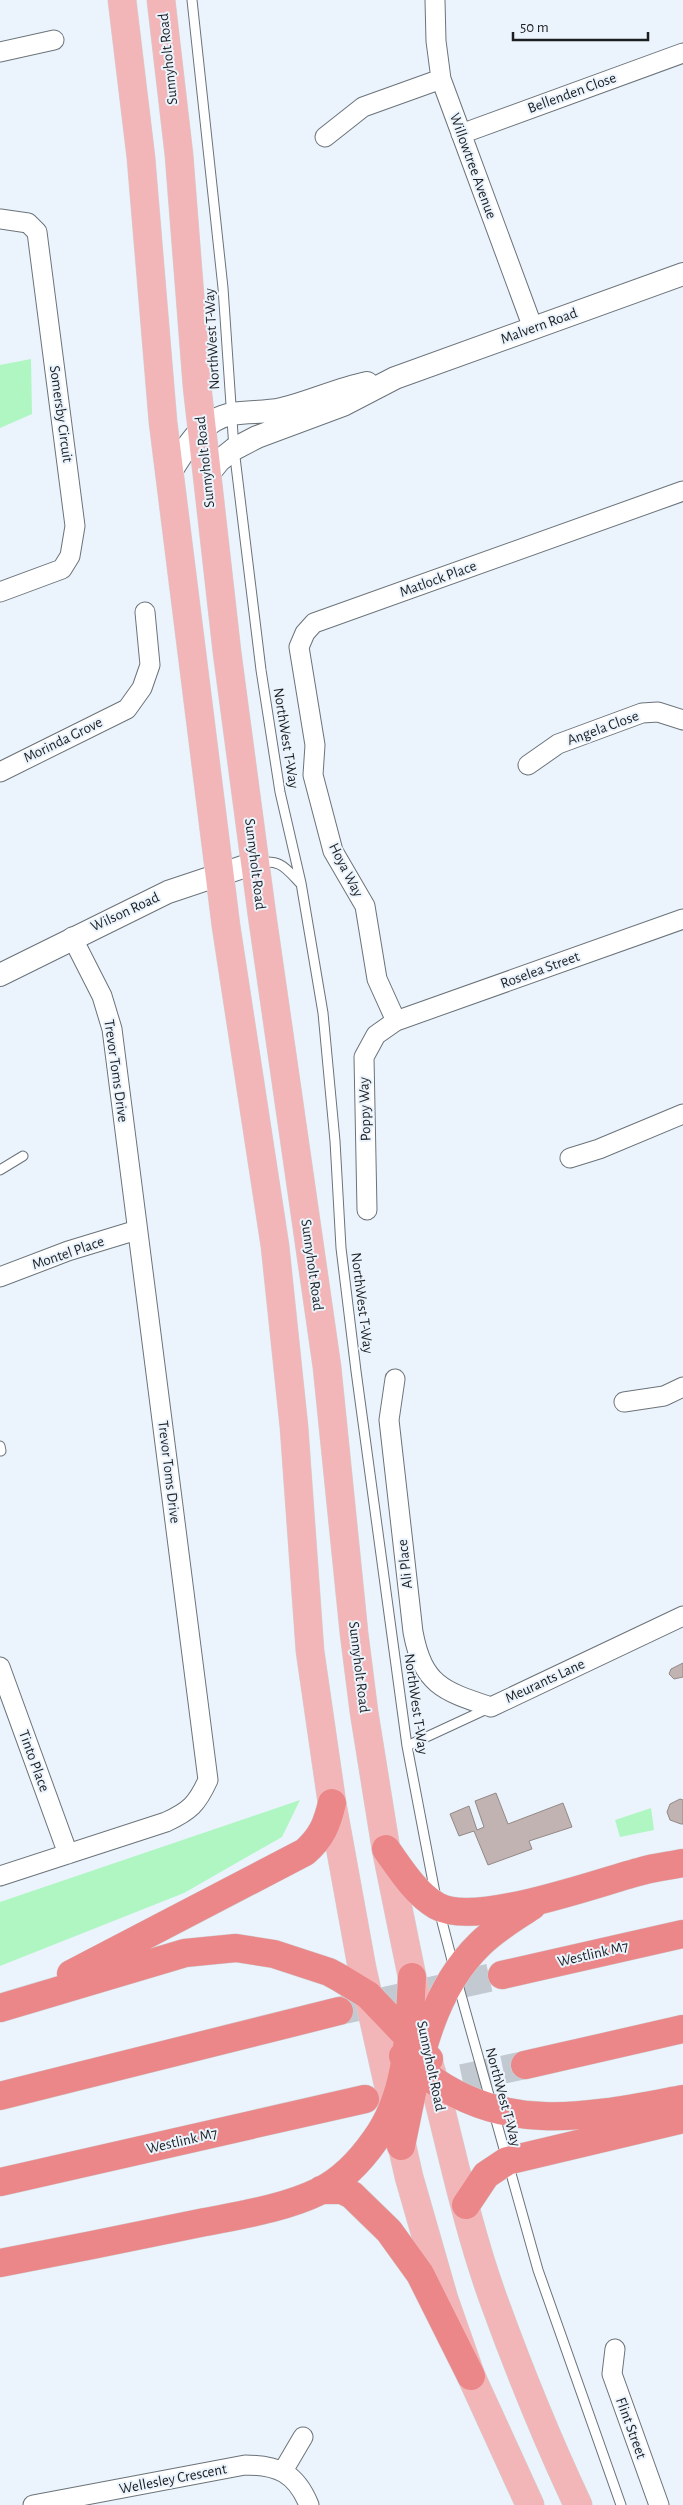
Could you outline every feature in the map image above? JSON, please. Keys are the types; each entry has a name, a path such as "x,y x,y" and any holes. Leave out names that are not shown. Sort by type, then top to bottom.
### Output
{"highway":[{"path":"33,1996 93,1961 305,1852 318,1840 326,1826 332,1803"},
{"path":"386,1850 415,1888 438,1906 461,1913 540,1901 643,1870 683,1863"},
{"path":"0,2263 117,2241 248,2213 296,2200 321,2190 340,2178 357,2163 376,2139 420,2057 455,1973 481,1942 507,1922 540,1901"},
{"name":"Westlink M7","path":"502,1975 683,1934"},
{"path":"0,2008 33,1996 184,1952 236,1948 274,1954 329,1972 368,1995 420,2057"},
{"path":"401,2146 420,2057 412,1977"},
{"path":"0,2096 338,2011"},
{"path":"374,2023 420,2057 466,2100 492,2109 523,2115 561,2117 594,2115 683,2099"},
{"path":"524,2065 683,2029"},
{"name":"Westlink M7","path":"0,2182 365,2099"},
{"path":"466,2205 486,2175 507,2161 683,2119"},
{"path":"321,2190 342,2190 352,2195 388,2231 420,2274 470,2376"}],"main road":[{"path":"122,0 141,158 162,412 219,875 277,1256 294,1427 310,1651 332,1803 368,1995 392,2108 444,2299 470,2376 530,2505"},
{"name":"Sunnyholt Road","path":"161,0 179,164 206,477 256,863 327,1367 354,1633 364,1712 386,1850 412,1977"},
{"name":"Sunnyholt Road","path":"420,2057 494,2300 553,2450 578,2505"}],"street":[{"name":"Willowtree Avenue","path":"436,0 436,42 441,80 533,328"},
{"path":"0,52 54,40"},
{"name":"Bellenden Close","path":"461,134 683,53"},
{"path":"325,137 363,107 441,80"},
{"name":"Somersby Circuit","path":"0,219 28,223 37,232 74,526 70,556 62,569 0,592"},
{"name":"Malvern Road","path":"206,477 234,449 257,436 343,405 395,378 683,274"},
{"name":"Malvern Road","path":"170,473 201,430 212,422 231,414 281,410 341,389 395,378"},
{"name":"Matlock Place","path":"315,745 299,648 305,632 314,623 683,491"},
{"name":"Morinda Grove","path":"0,772 127,709 142,688 150,665 145,612"},
{"name":"Angela Close","path":"528,765 558,744 642,713 658,712 683,720"},
{"name":"Hoya Way","path":"315,745 313,775 334,851 365,906 378,979 396,1021"},
{"name":"Wilson Road","path":"0,975 72,937 168,892 256,863"},
{"name":"Roselea Street","path":"396,1021 683,919"},
{"name":"Trevor Toms Drive","path":"0,1876 166,1822 186,1813 200,1798 208,1780 112,1028 102,996 72,937"},
{"name":"Poppy Way","path":"367,1210 364,1056 376,1035 396,1021"},
{"path":"570,1158 599,1149 683,1114"},
{"name":"Montel Place","path":"0,1278 68,1251 137,1230"},
{"name":"Ali Place","path":"394,1379 389,1420 413,1632 418,1655 426,1671 441,1686 460,1697 490,1707"},
{"path":"624,1402 664,1396 683,1387"},
{"name":"Meurants Lane","path":"490,1707 683,1616"},
{"name":"Tinto Place","path":"0,1667 68,1854"},
{"name":"Flint Street","path":"615,2349 612,2374 659,2505"},
{"path":"303,2437 283,2471 295,2481 309,2505"},
{"name":"Wellesley Crescent","path":"33,2505 245,2465 266,2465 283,2471"}],"lane":[{"name":"NorthWest T-Way","path":"192,0 223,288 234,449 262,680 280,792 301,883 323,1013 335,1141 341,1248 407,1746 438,1906 492,2109 538,2270 621,2505"},
{"path":"256,863 278,862 301,883"},
{"path":"0,1170 23,1156"},
{"name":"Meurants Lane","path":"407,1746 490,1707"}],"green space":[{"path":"31,359 32,414 0,428 0,365"},
{"path":"300,1800 282,1837 184,1893 0,1966 0,1902"},
{"path":"651,1808 654,1830 620,1837 615,1820"}],"building":[{"path":"683,1663 683,1677 674,1679 669,1674 671,1669"},
{"path":"496,1793 508,1824 563,1803 572,1827 529,1841 532,1849 488,1865 474,1831 459,1836 450,1814 469,1806 477,1830 484,1827 475,1801"},
{"path":"680,1799 683,1800 683,1824 670,1820 667,1812 670,1804"}],"tunnel":[{"path":"339,2011 502,1975"},
{"path":"421,2087 525,2065"}]}
